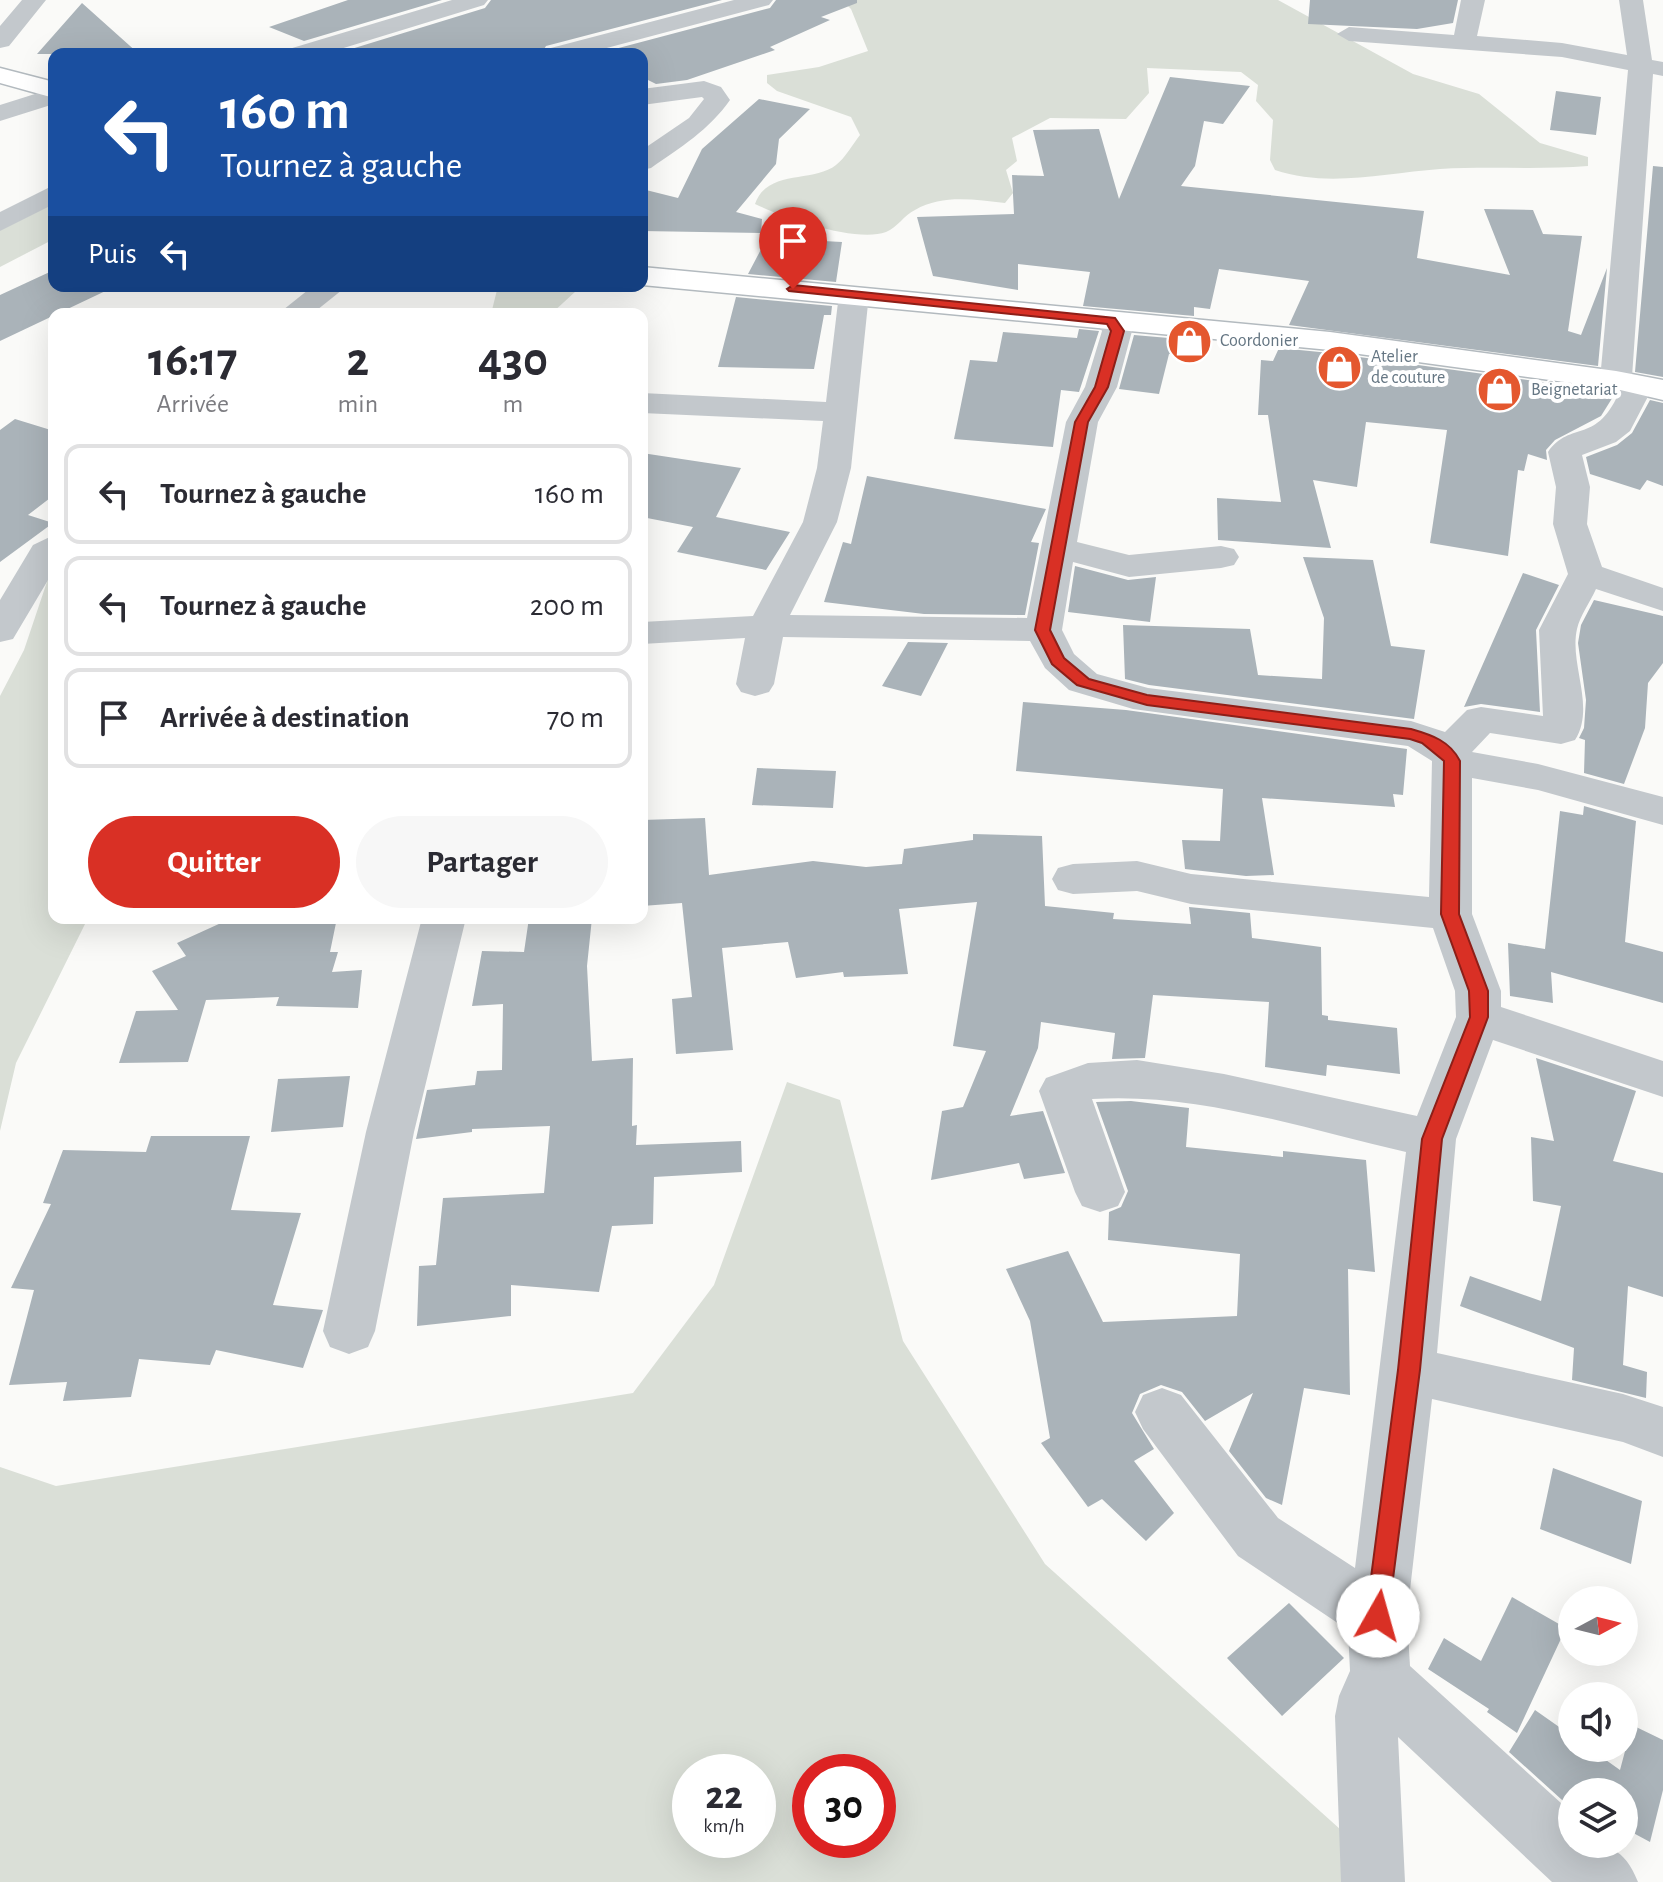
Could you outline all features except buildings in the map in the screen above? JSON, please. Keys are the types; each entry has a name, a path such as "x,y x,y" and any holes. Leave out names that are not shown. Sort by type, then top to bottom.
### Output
{"street":[{"path":"0,41 34,0"},
{"path":"318,48 476,0"},
{"path":"579,48 761,0"},
{"path":"1464,42 1473,0"},
{"path":"1373,1882 1373,1717 1378,1616 1409,1370 1432,1139 1479,1017 1478,991 1450,914 1450,757 1481,719 1561,731 1563,701 1558,630 1586,574 1570,524 1573,487 1565,452 1573,445 1611,433 1624,420 1639,385 1652,67 1631,0"},
{"path":"1349,34 1562,50 1652,67"},
{"path":"0,75 48,91"},
{"path":"648,96 704,89 712,92 717,100 698,123 648,158"},
{"path":"0,113 48,95"},
{"path":"0,223 48,196"},
{"path":"648,277 1330,341 1639,385"},
{"path":"301,308 324,292"},
{"path":"755,684 766,626 820,522 834,468 854,294"},
{"path":"1111,321 1117,331 1101,387 1082,422 1043,630 1058,660 1083,682 1147,700 1411,734 1428,739 1450,757 1663,811"},
{"path":"648,403 842,412"},
{"path":"1060,548 1129,566 1221,557"},
{"path":"0,631 48,551"},
{"path":"1586,574 1663,600"},
{"path":"648,633 766,626 966,626 1043,630"},
{"path":"1073,879 1137,876 1191,889 1450,914"},
{"path":"349,1331 390,1132 442,924"},
{"path":"1479,1017 1663,1079"},
{"path":"1100,1192 1063,1091 1088,1081 1137,1078 1224,1092 1432,1139"},
{"path":"1409,1370 1623,1418 1663,1432"},
{"path":"1162,1412 1258,1537 1378,1616"},
{"path":"1373,1717 1606,1882"}],"shaded area":[{"path":"842,0 1278,0 1413,74 1479,94 1540,143 1588,157 1588,166 1440,169 1336,179 1295,175 1275,170 1270,160 1273,120 1256,101 1258,85 1241,72 1147,68 1149,93 1126,119 1050,118 1012,138 1017,161 1006,170 1013,193 1005,203 959,199 937,202 911,212 886,232 873,235 839,232 783,216 755,204 769,186 836,165 860,135 851,117 777,91 767,83 767,75 819,67 868,51 851,9"},
{"path":"48,202 48,242 0,267 0,218"},
{"path":"496,292 575,292 558,308 492,308"},
{"path":"48,579 48,924 85,924 16,1063 0,1131 0,696 24,650"},
{"path":"787,1082 840,1100 903,1341 1045,1564 1390,1874 1388,1882 0,1882 0,1467 56,1486 633,1393 714,1285"}],"place":[{"name":"Coordonier","path":"1189,341"},
{"name":"Atelier de couture","path":"1340,367"},
{"name":"Beignetariat","path":"1500,390"}],"route":[{"path":"793,289 1111,321 1117,331 1101,387 1082,422 1043,630 1058,660 1083,682 1147,700 1411,734 1428,739 1448,753 1452,761 1454,794 1450,914 1471,966 1478,991 1479,1017 1432,1139 1409,1370 1378,1616"}]}
